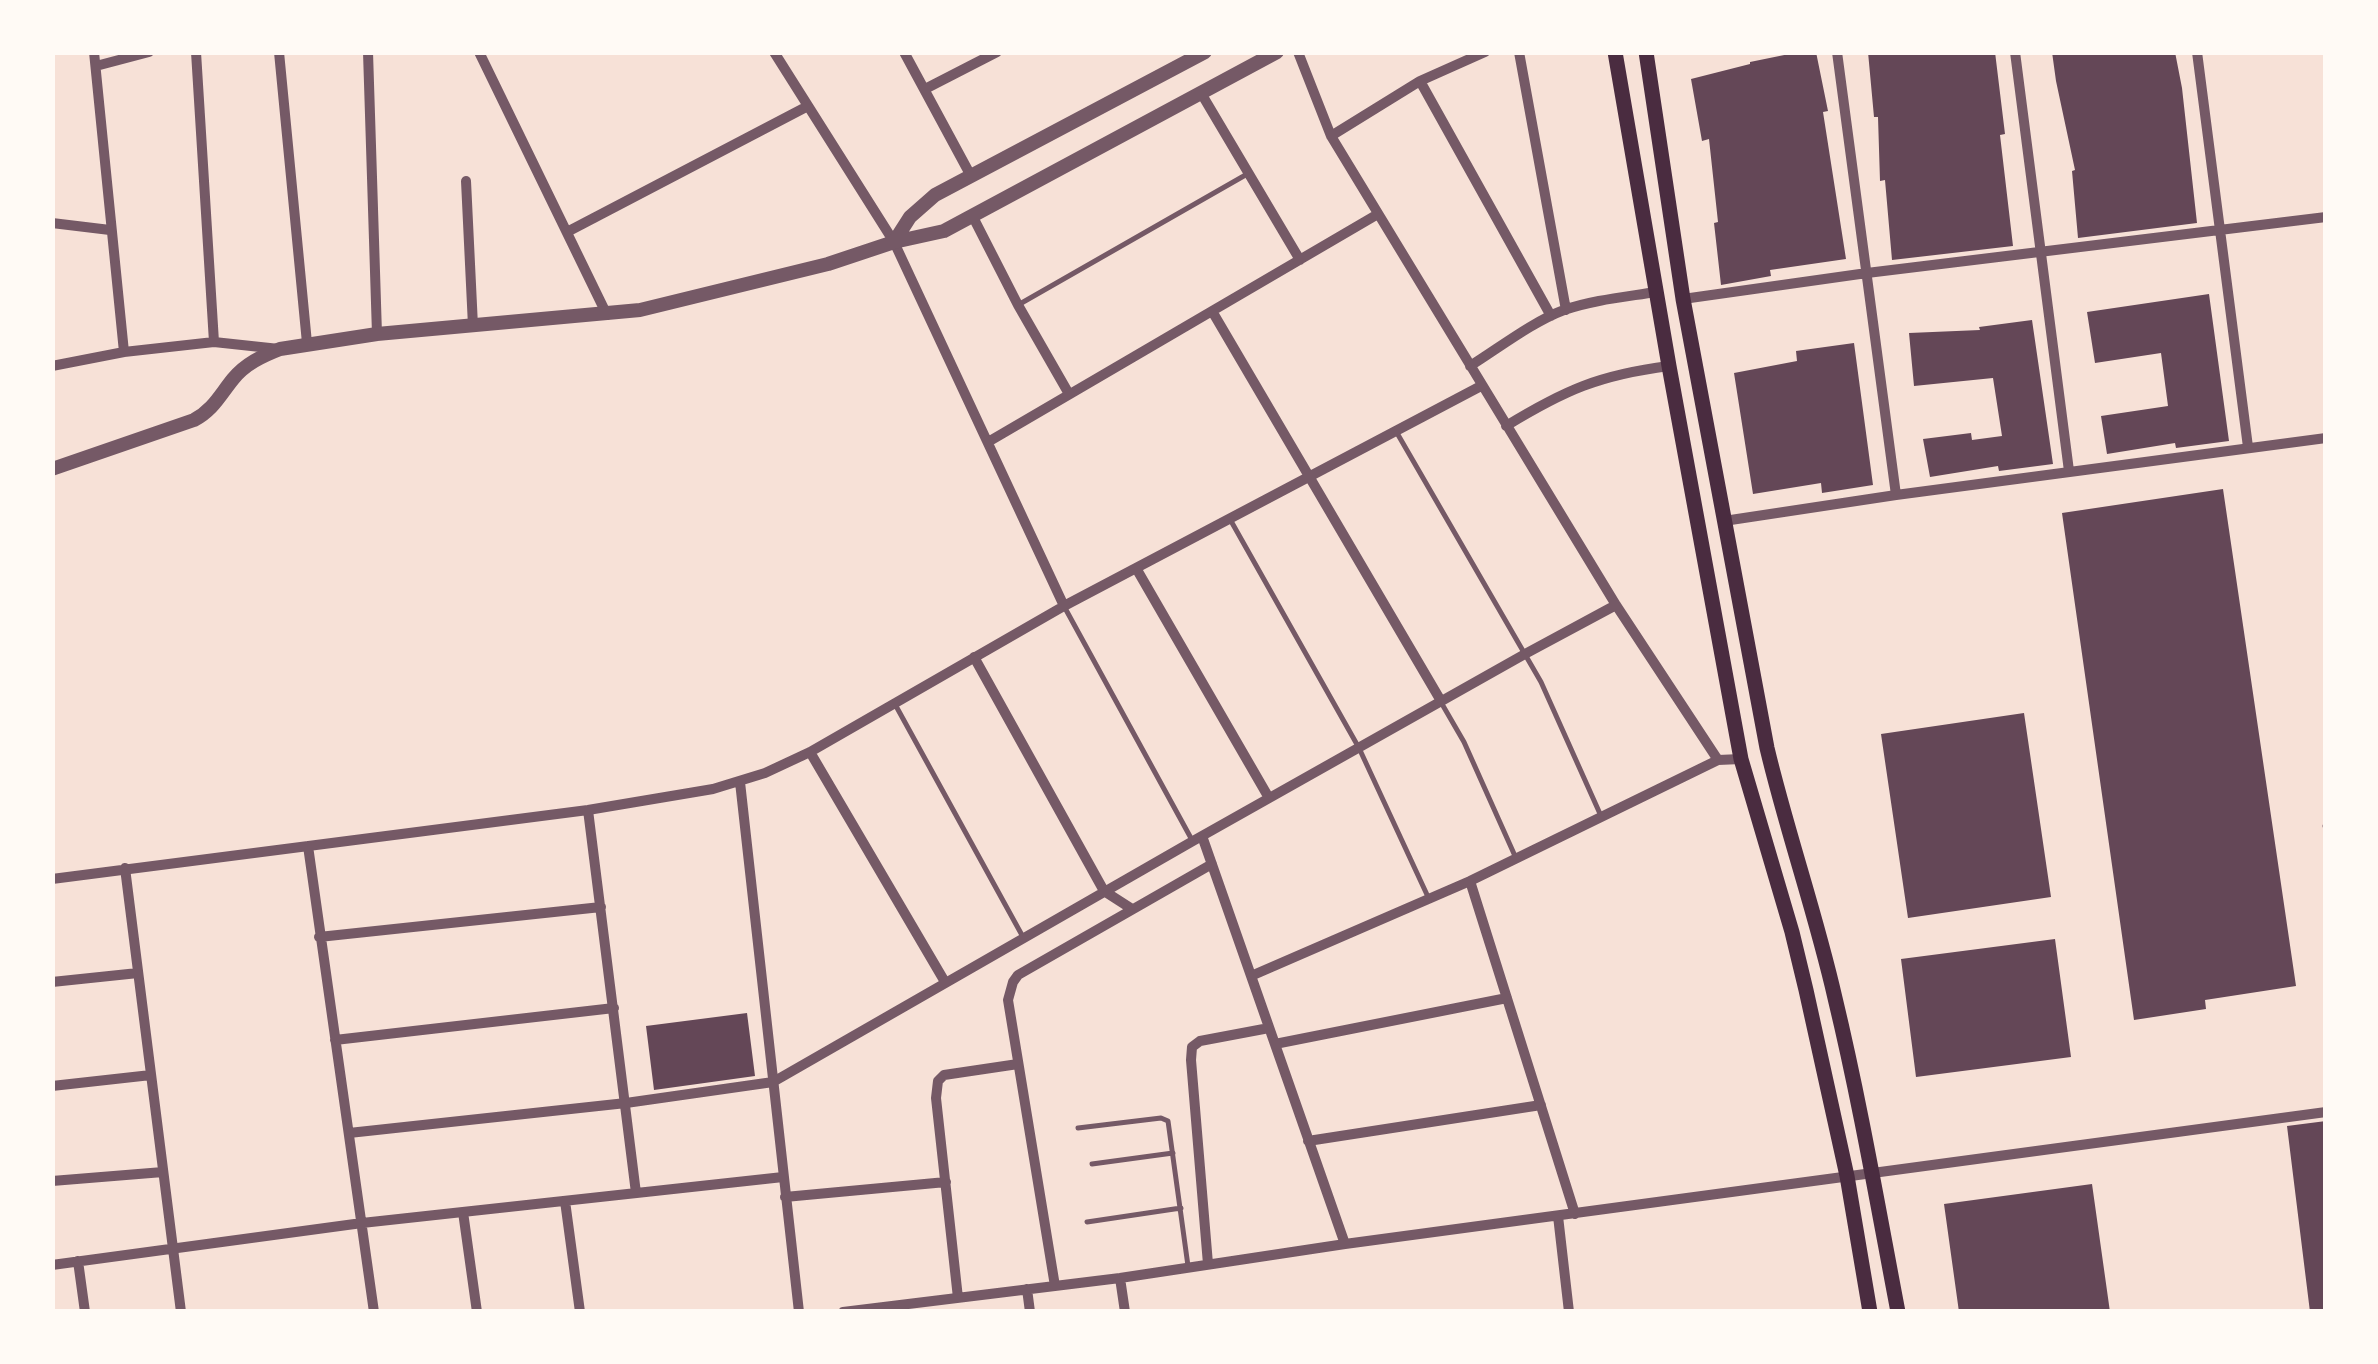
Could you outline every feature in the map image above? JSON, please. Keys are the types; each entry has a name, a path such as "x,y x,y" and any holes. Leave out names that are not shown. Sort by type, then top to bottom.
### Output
{"main road":[{"path":"1615,52 1741,759 1792,932 1847,1176 1870,1312"},
{"path":"1646,52 1683,299 1767,748 1834,994 1898,1312"}],"street":[{"path":"94,52 124,352"},
{"path":"96,66 149,52"},
{"path":"196,52 214,342"},
{"path":"279,52 306,344"},
{"path":"368,52 376,334"},
{"path":"479,52 607,315"},
{"path":"774,52 894,242 1064,606"},
{"path":"904,52 972,176"},
{"path":"925,89 996,52"},
{"path":"894,242 910,217 935,196 1181,58 1204,52"},
{"path":"52,470 204,415 241,370 280,349 376,334 640,310 931,235 973,217 1276,52"},
{"path":"1298,52 1331,136 1616,605 1718,760"},
{"path":"1331,136 1420,80 1485,52"},
{"path":"1519,52 1566,310"},
{"path":"1837,52 1896,494"},
{"path":"2014,52 2069,471"},
{"path":"2198,52 2248,448"},
{"path":"1420,80 1551,316"},
{"path":"1201,93 1300,260"},
{"path":"566,232 808,106"},
{"path":"466,180 472,326"},
{"path":"988,442 1378,214"},
{"path":"973,217 1070,394"},
{"path":"1683,299 1868,272 2326,217"},
{"path":"52,223 110,230"},
{"path":"1470,366 1566,310 1600,300 1656,292"},
{"path":"1212,311 1441,701"},
{"path":"52,366 124,352 214,342 280,349"},
{"path":"1506,426 1548,400 1586,383 1668,366"},
{"path":"52,878 588,810 740,782 810,752 1064,606 1481,386"},
{"path":"1724,521 1896,494 2326,438"},
{"path":"1136,568 1269,798"},
{"path":"349,1133 626,1104 773,1082 1104,891 1616,605"},
{"path":"974,657 1104,891 1132,910"},
{"path":"810,752 945,982"},
{"path":"1251,976 1470,881 1718,760 1741,759"},
{"path":"740,782 799,1312"},
{"path":"588,810 636,1193"},
{"path":"1198,838 1212,864 1344,1244"},
{"path":"308,846 374,1312"},
{"path":"1055,1286 1008,1000 1012,982 1018,974 1212,864"},
{"path":"124,868 181,1312"},
{"path":"1470,881 1575,1214"},
{"path":"320,937 602,907"},
{"path":"52,982 138,973"},
{"path":"1274,1044 1507,998"},
{"path":"335,1040 614,1008"},
{"path":"1208,1264 1190,1053 1194,1043 1200,1041 1269,1028"},
{"path":"958,1298 936,1098 938,1081 944,1076 1018,1064"},
{"path":"52,1086 151,1075"},
{"path":"1308,1141 1541,1104"},
{"path":"842,1312 1120,1278 1344,1244 2326,1112"},
{"path":"52,1181 163,1172"},
{"path":"52,1265 362,1222 783,1177"},
{"path":"786,1198 946,1182"},
{"path":"564,1200 580,1312"},
{"path":"463,1212 477,1312"},
{"path":"1558,1216 1569,1312"},
{"path":"78,1261 85,1312"},
{"path":"1120,1278 1125,1312"},
{"path":"1027,1290 1030,1312"}],"lane":[{"path":"1018,305 1248,174"},
{"path":"1396,430 1542,682 1601,817"},
{"path":"1230,518 1359,748 1429,899"},
{"path":"1064,606 1198,838"},
{"path":"1441,701 1517,858"},
{"path":"895,703 1024,937"},
{"path":"1078,1128 1164,1119 1169,1124 1188,1267"},
{"path":"1092,1164 1173,1153"},
{"path":"1087,1222 1180,1208"}],"building":[{"path":"1799,52 1816,52 1828,111 1823,112 1846,259 1770,270 1771,276 1721,285 1709,139 1702,141 1691,79"},
{"path":"1868,52 1995,52 2013,246 1892,260"},
{"path":"2052,52 2175,52 2197,223 2078,238 2072,171 2075,170"},
{"path":"2209,294 2229,441 2176,448 2175,443 2107,454 2101,416 2168,406 2161,353 2095,363 2087,312"},
{"path":"2032,320 2053,464 1999,471 1998,466 1930,477 1923,439 1971,433 1972,440 2002,436 1993,378 1914,386 1909,333 1980,330 1979,327"},
{"path":"1854,343 1873,485 1822,493 1821,483 1753,494 1734,373 1797,361 1796,351"},
{"path":"2223,489 2296,986 2205,1000 2206,1009 2134,1020 2062,513"},
{"path":"2024,713 2051,897 1908,918 1881,734"},
{"path":"2055,939 2071,1057 1916,1077 1901,959"},
{"path":"747,1013 755,1076 654,1090 646,1026"},
{"path":"2326,1121 2326,1312 2310,1312 2287,1126"},
{"path":"2092,1184 2110,1312 1959,1312 1944,1204"}]}
